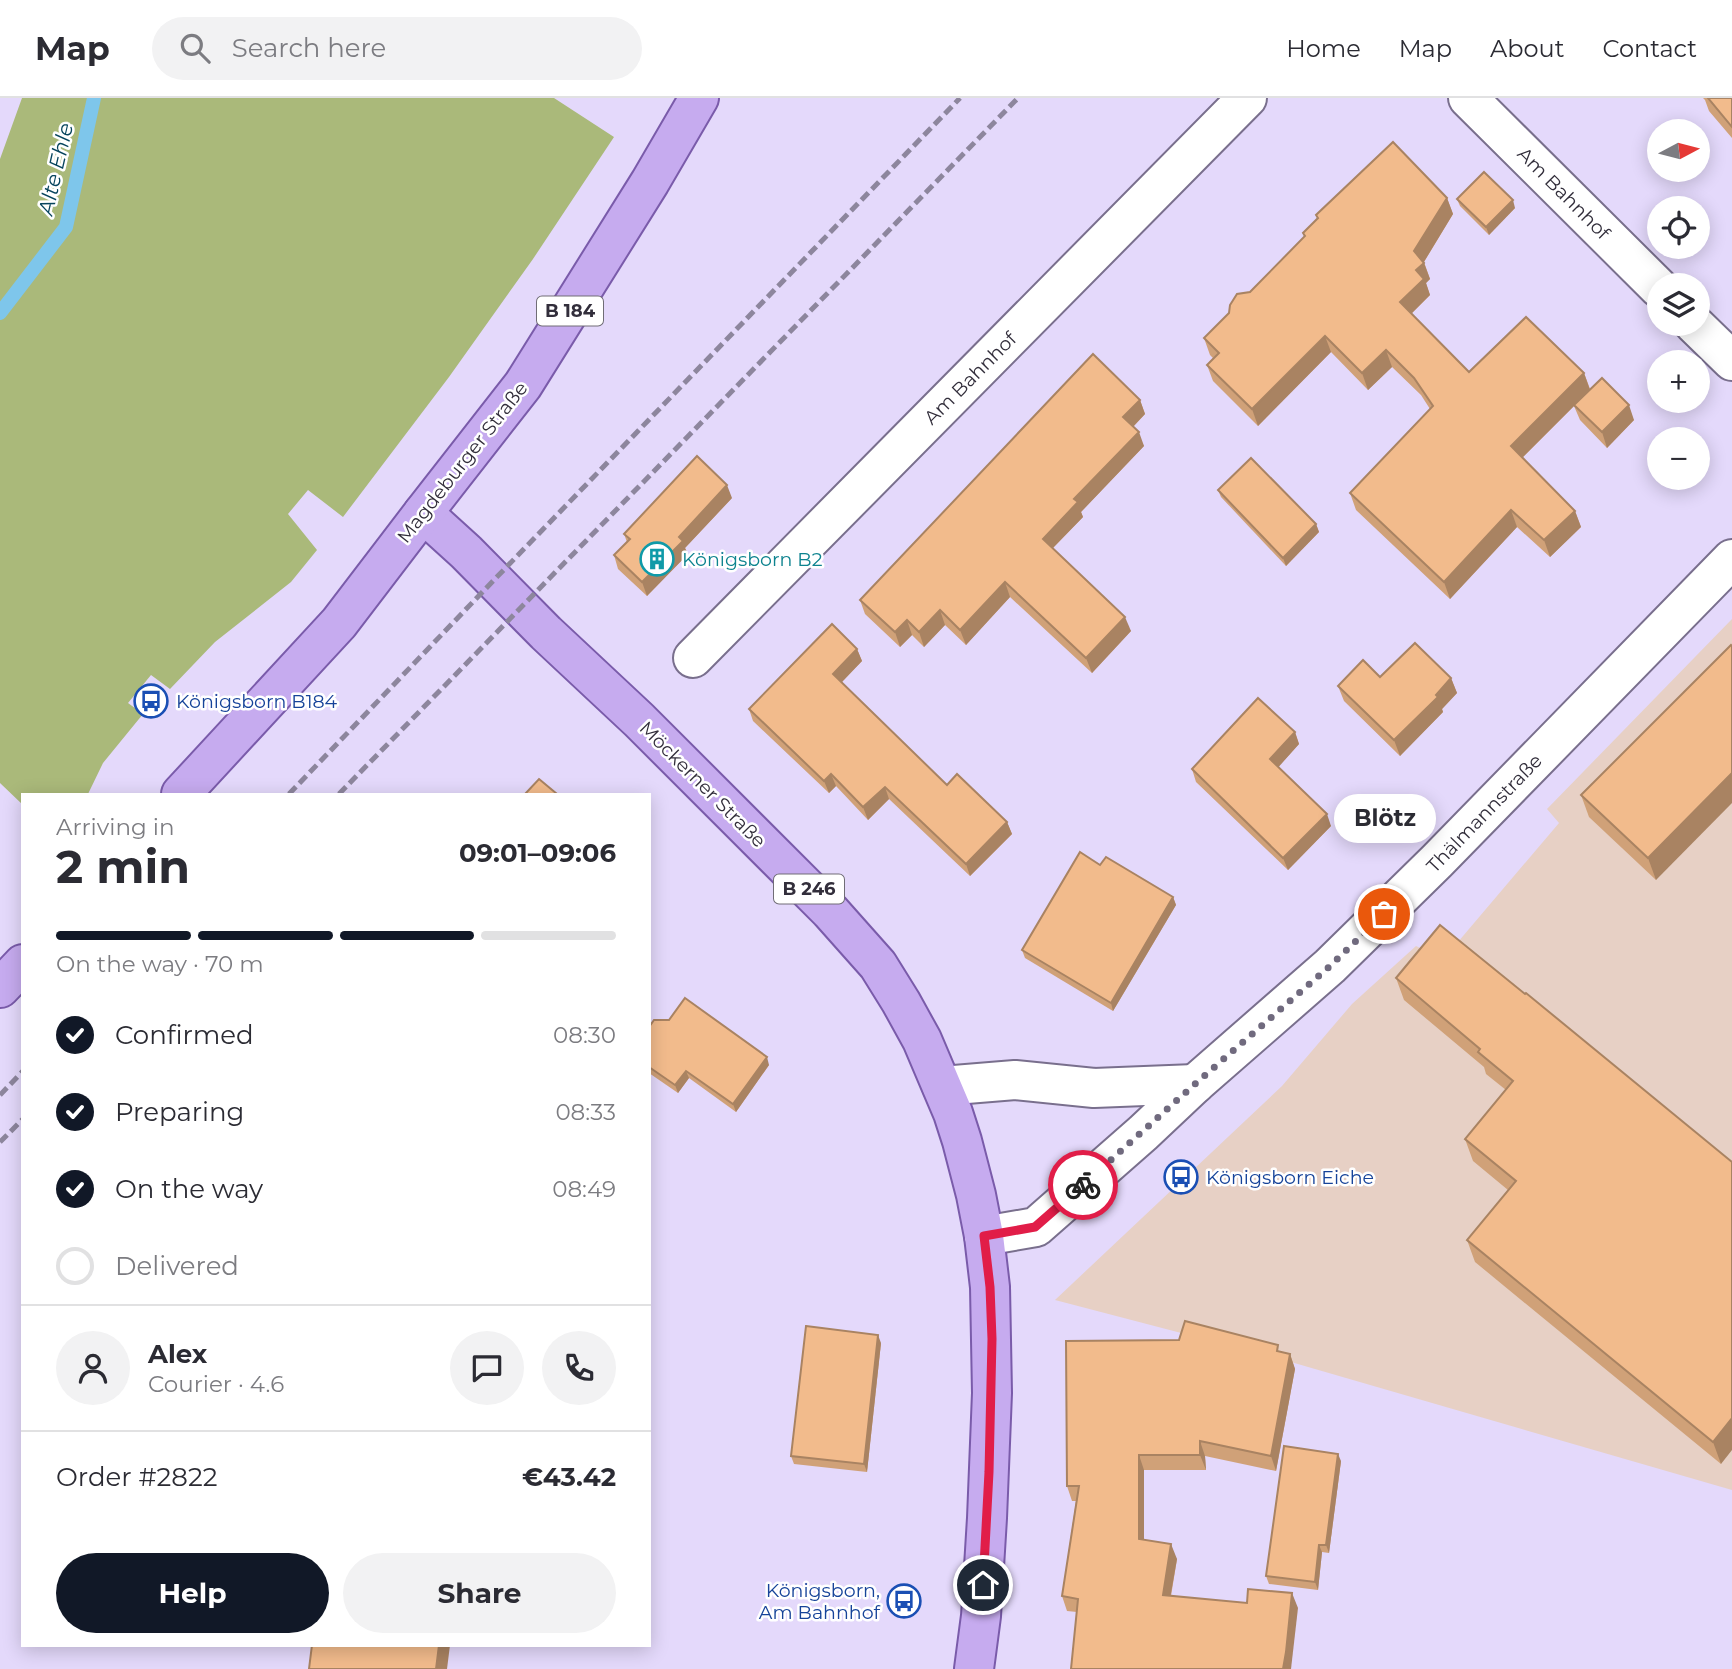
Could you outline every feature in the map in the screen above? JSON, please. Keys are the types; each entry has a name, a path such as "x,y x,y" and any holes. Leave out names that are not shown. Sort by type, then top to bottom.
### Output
{"main road":[{"name":"Magdeburger Straße","path":"182,793 339,623 523,385 699,98"},
{"name":"Möckerner Straße","path":"423,513 639,720 830,911 878,965 922,1040 962,1141 984,1236 990,1287 992,1393 985,1556 974,1669"},
{"path":"0,988 21,966"}],"street":[{"name":"Am Bahnhof","path":"693,658 1247,98"},
{"name":"Am Bahnhof","path":"1468,98 1647,276"},
{"path":"1707,336 1732,361"},
{"name":"Thälmannstraße","path":"984,1236 1035,1227 1330,966 1437,861 1732,559"},
{"path":"942,1086 1015,1080 1094,1088 1195,1084"}],"shaded area":[{"path":"1732,619 1732,1490 1284,1360 1055,1300 1282,1086 1352,1004 1416,946 1439,957 1452,949 1559,823 1547,809"}],"green space":[{"path":"22,98 554,98 614,137 533,259 449,377 343,517 308,490 288,514 317,550 291,582 215,642 170,689 151,675 128,703 143,714 103,763 88,793 21,793 21,803 0,783 0,159"}],"building":[{"path":"1708,98 1732,98 1732,127"},
{"path":"1393,142 1447,198 1414,251 1424,263 1416,270 1424,279 1400,302 1469,372 1526,317 1584,373 1511,446 1575,511 1544,540 1511,510 1444,582 1350,493 1433,406 1414,378 1386,350 1362,373 1325,336 1252,409 1207,365 1219,353 1204,338 1229,313 1230,305 1237,294 1250,292 1305,236 1303,233 1318,218 1316,215"},
{"path":"1484,172 1513,200 1486,227 1457,199"},
{"path":"1093,354 1140,400 1123,417 1139,432 1074,499 1078,502 1043,539 1125,617 1086,658 1005,582 960,630 940,610 919,632 907,620 895,632 860,600"},
{"path":"1602,378 1629,405 1602,432 1574,405"},
{"path":"697,456 727,485 679,537 683,541 642,582 614,555 630,539 624,534"},
{"path":"1251,458 1316,524 1283,558 1218,490"},
{"path":"832,624 857,649 833,674 947,785 957,774 1007,822 966,864 885,787 863,807 831,774 824,781 749,709"},
{"path":"1415,643 1451,678 1436,695 1438,697 1394,740 1338,686 1363,660 1380,677"},
{"path":"1731,645 1732,773 1648,858 1581,795"},
{"path":"1258,698 1295,732 1270,759 1327,814 1283,858 1192,769"},
{"path":"539,779 556,793 526,793"},
{"path":"1080,852 1100,865 1106,857 1173,897 1111,1003 1022,950"},
{"path":"1440,925 1732,1162 1732,1418 1713,1442 1467,1240 1516,1181 1465,1139 1513,1081 1478,1052 1480,1049 1396,978"},
{"path":"685,998 767,1057 733,1104 686,1071 675,1085 651,1068 651,1024 654,1020 669,1020"},
{"path":"1185,1321 1278,1345 1277,1351 1290,1354 1271,1456 1200,1441 1200,1455 1139,1455 1139,1539 1171,1544 1163,1595 1247,1603 1248,1589 1292,1593 1283,1669 1071,1669 1078,1599 1062,1596 1079,1486 1067,1486 1066,1341 1179,1340"},
{"path":"806,1326 878,1335 864,1464 791,1456"},
{"path":"1284,1446 1338,1454 1326,1545 1319,1545 1315,1582 1266,1576"},
{"path":"312,1647 439,1647 436,1669 309,1669"}],"waterway":[{"name":"Alte Ehle","path":"0,313 66,227 94,98"}],"railway":[{"path":"290,793 960,98"},
{"path":"340,793 1018,98"},
{"path":"0,1095 21,1073"},
{"path":"0,1142 21,1121"}],"way so far":[{"path":"1083,1185 1330,966 1384,914"}],"place":[{"name":"Königsborn B2","path":"657,559"},
{"name":"Königsborn B184","path":"151,701"},
{"name":"Blötz","path":"1384,914"},
{"name":"Königsborn Eiche","path":"1181,1177"},
{"name":"Königsborn, Am Bahnhof","path":"904,1601"}],"route":[{"path":"983,1585 992,1393 990,1287 984,1236 1035,1227 1083,1185"}]}
